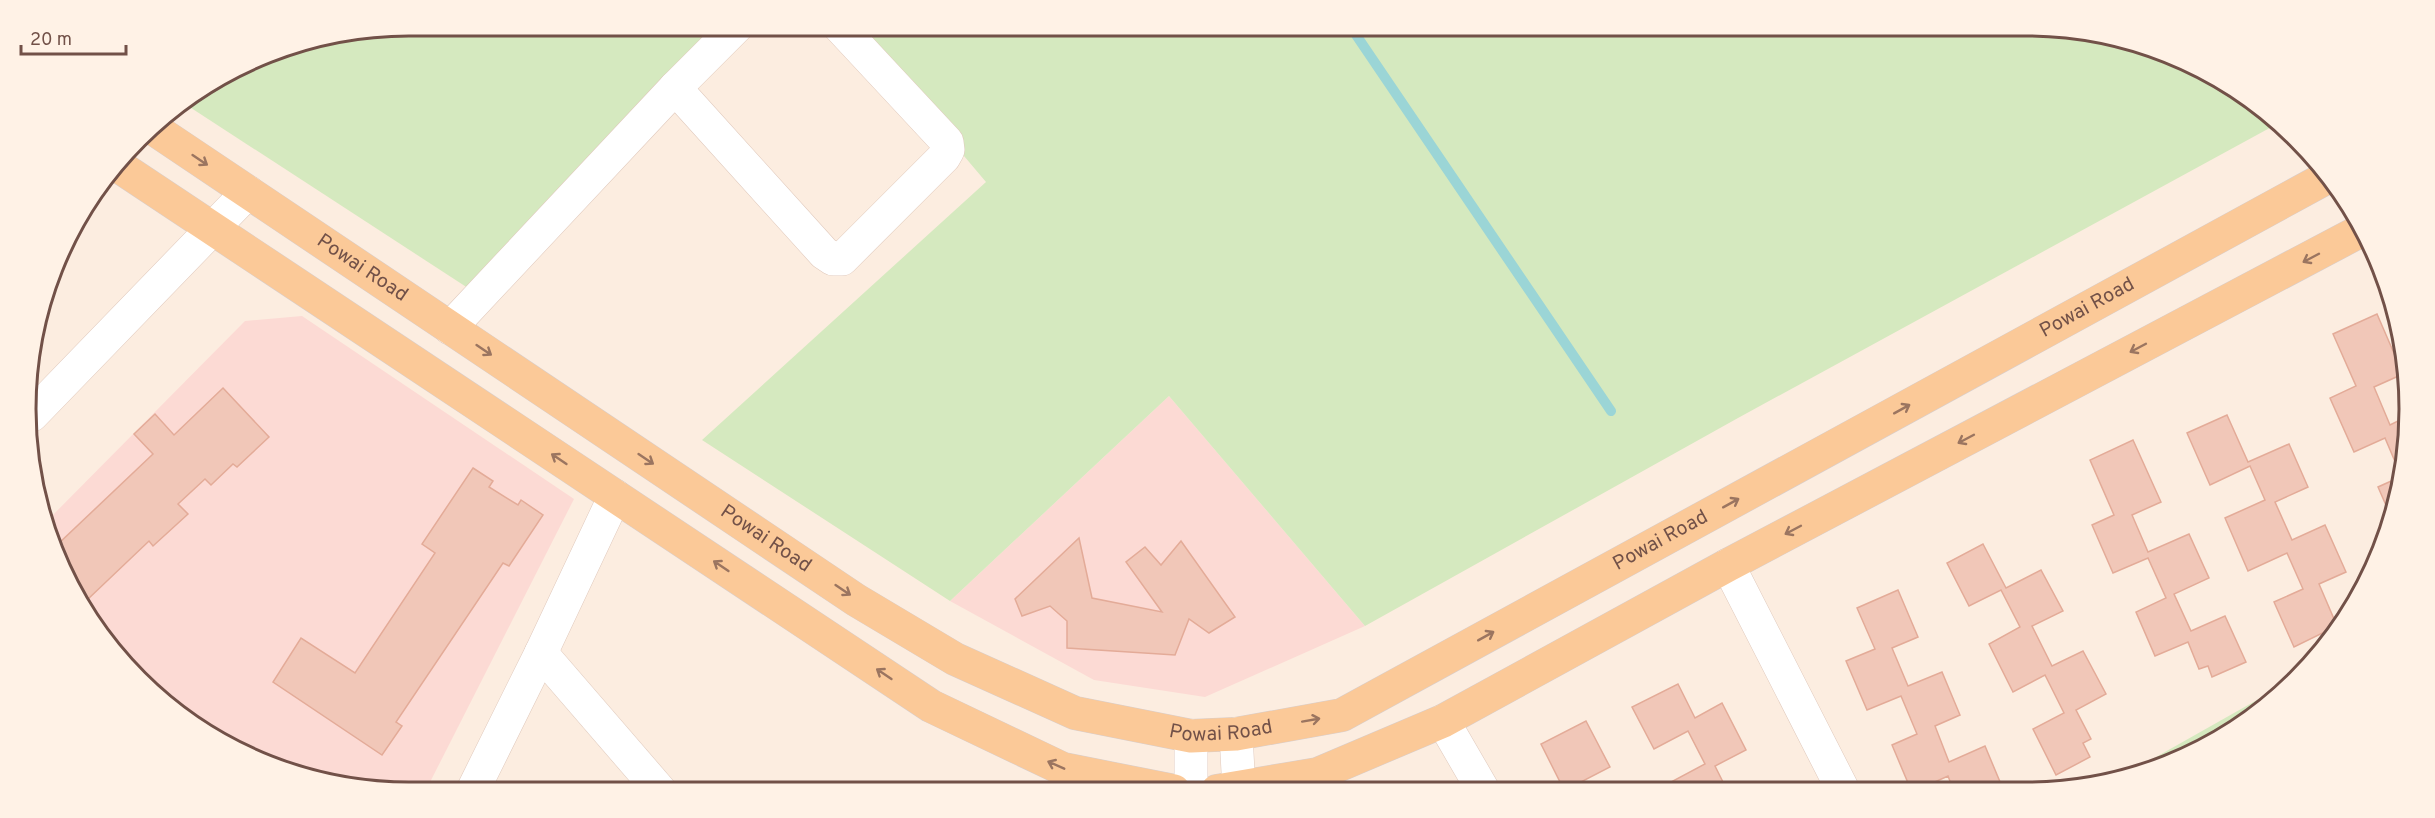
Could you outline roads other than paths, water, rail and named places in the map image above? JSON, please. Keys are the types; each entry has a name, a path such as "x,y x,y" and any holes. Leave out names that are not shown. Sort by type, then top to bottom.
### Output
{"main road":[{"name":"Powai Road","path":"159,133 856,600 955,659 1075,713 1191,736 1236,734 1342,715 2321,181"},
{"path":"124,169 931,706 1063,769 1129,782"},
{"path":"1310,782 1443,721 1728,565 2355,234"}],"street":[{"path":"450,328 675,88 727,36"},
{"path":"675,88 825,254 834,259 842,259 944,157 948,150 947,142 848,36"},
{"path":"36,411 248,192"},
{"path":"477,782 615,496"},
{"path":"1728,565 1839,782"},
{"path":"541,653 652,782"},
{"path":"1443,721 1478,782"},
{"path":"1232,782 1236,734"},
{"path":"1191,736 1191,782"}],"waterway":[{"path":"1357,36 1611,411"}]}
